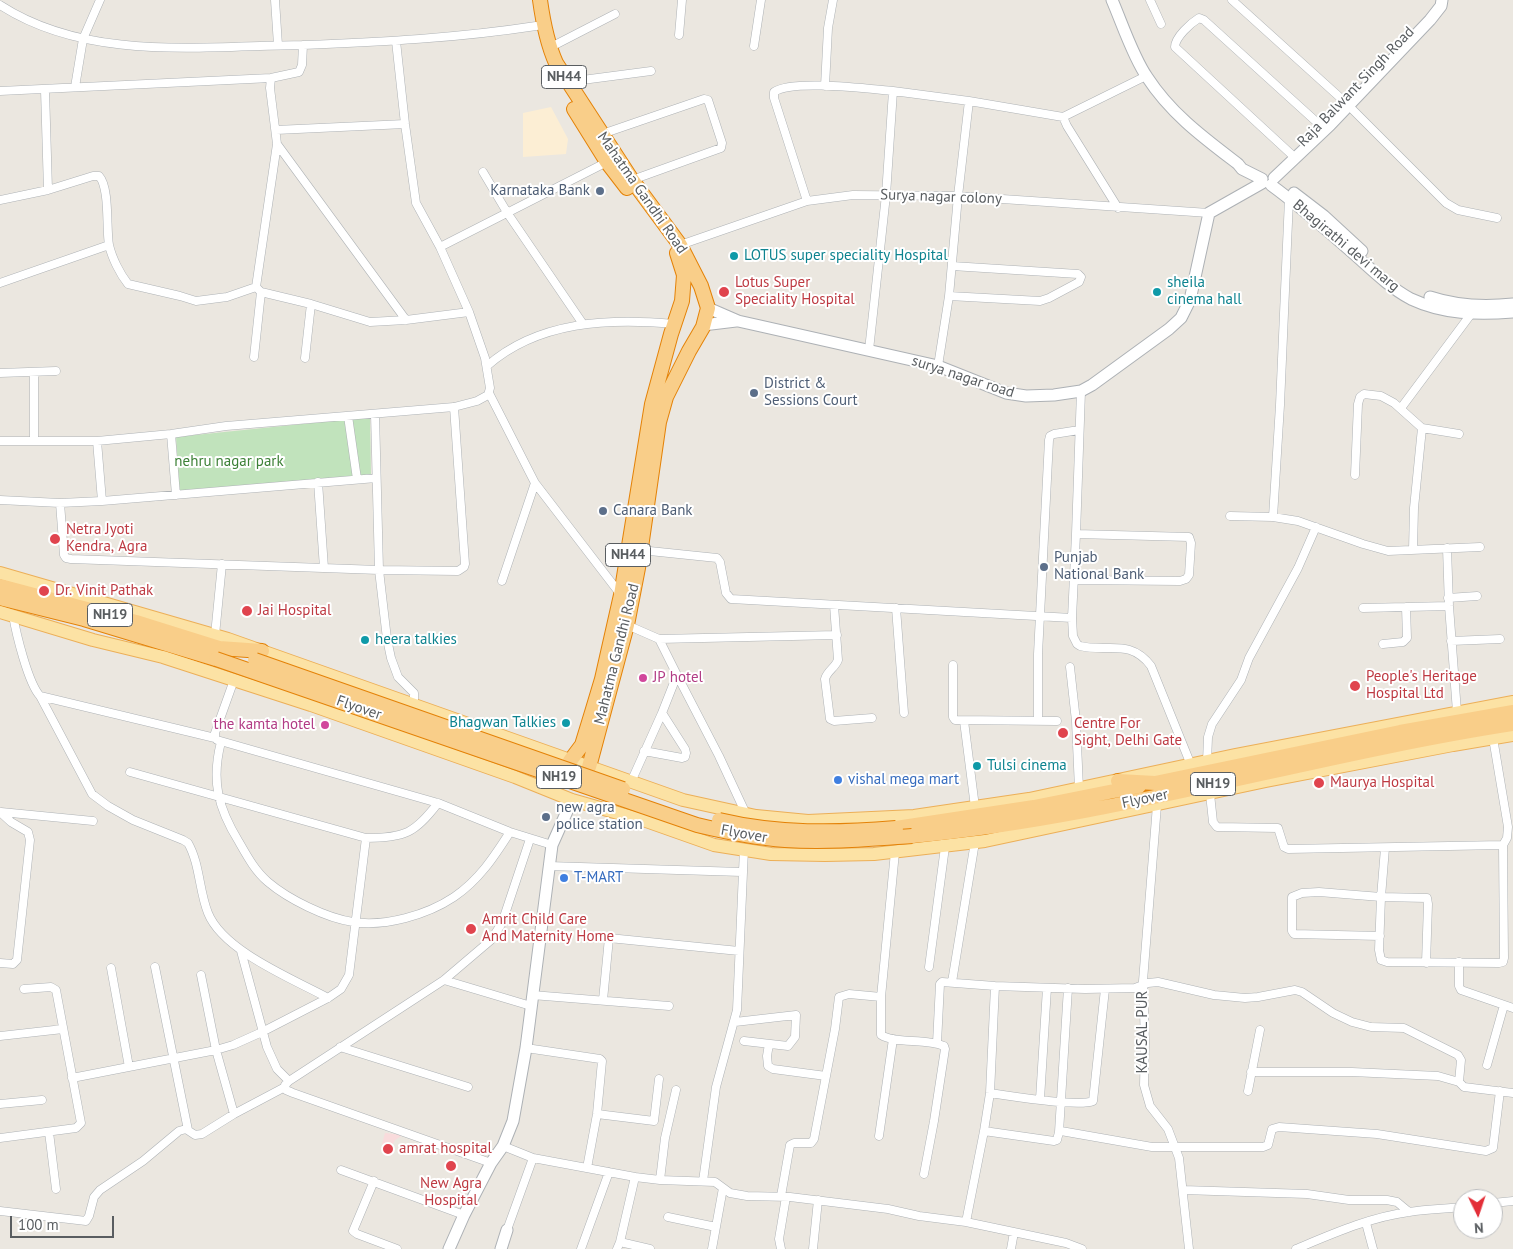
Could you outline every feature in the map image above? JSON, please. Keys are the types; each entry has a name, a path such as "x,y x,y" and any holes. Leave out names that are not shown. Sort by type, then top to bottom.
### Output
{"highway":[{"name":"Mahatma Gandhi Road","path":"533,0 536,26 545,61 607,162 677,253 684,275 682,301 668,343 652,404 621,595 602,679 582,745 570,760"},
{"name":"Mahatma Gandhi Road","path":"540,0 543,25 549,48 567,82 632,180 680,244 701,286 707,303 703,325 666,397 659,422 627,625 589,767"},
{"path":"682,301 695,296 707,303"},
{"path":"668,343 689,351"},
{"name":"NH19","path":"0,586 136,622 216,647"},
{"name":"Flyover","path":"0,598 84,619 259,655 700,816 747,826 797,831 849,832 896,828 1034,807 1154,783"},
{"name":"Flyover","path":"216,647 714,829 742,835 783,840 834,842 912,836 988,827 1077,813 1401,744 1513,724"},
{"name":"NH19","path":"1154,783 1400,732 1513,712"},
{"path":"1118,780 1154,783"}],"main road":[{"path":"0,573 216,647"},
{"path":"0,612 93,640 163,656 311,705 572,800 646,821 714,845 771,854 874,854 945,847 1283,778 1513,735"},
{"path":"259,655 414,704 683,800 746,814 808,821 914,816 1029,799 1235,755 1513,702"},
{"path":"535,785 546,752"},
{"path":"604,809 618,777"}],"street":[{"path":"75,88 83,39 100,0"},
{"path":"275,0 278,45"},
{"path":"679,35 682,0"},
{"path":"754,46 761,0"},
{"path":"825,86 828,28 833,0"},
{"path":"1112,0 1146,76 1175,112 1242,169 1268,179 1324,216 1384,271 1420,294 1474,310 1513,304"},
{"path":"1150,0 1161,24"},
{"path":"1232,0 1347,104 1446,203 1458,210 1498,218"},
{"path":"1210,213 1268,179 1312,143 1347,104 1430,20 1441,6 1442,0"},
{"path":"0,5 31,22 83,39 122,45 155,47 303,45 396,41 536,26"},
{"path":"549,48 615,14"},
{"path":"1291,154 1175,47 1175,41 1195,21 1199,18 1204,20 1322,126"},
{"path":"396,41 416,203 440,247 469,312 486,366 489,393 535,482 621,595"},
{"path":"0,91 272,78 299,72 302,64 303,45"},
{"path":"567,82 651,71"},
{"path":"807,201 773,95 776,90 784,87 825,86 893,91 969,101 1064,117 1146,76"},
{"path":"254,357 259,290 277,144 270,88 272,78"},
{"path":"45,90 48,190"},
{"path":"869,350 886,195 893,91"},
{"path":"602,134 704,99 708,100 722,143 721,148 632,180"},
{"path":"938,366 949,296 969,101"},
{"name":"Raja Balwant Singh Road","path":"1268,179 1291,154 1347,104"},
{"path":"1064,117 1067,126 1118,208"},
{"path":"276,130 405,124"},
{"path":"277,144 406,320"},
{"path":"440,247 607,162"},
{"path":"483,172 508,214 583,324"},
{"path":"0,200 48,190 93,176 99,176 102,180 105,196 109,245 114,260 130,286 196,301 228,297 259,290 366,321 378,322 469,312"},
{"name":"Bhagirathi devi marg","path":"1268,179 1373,271 1406,295 1422,303 1452,312 1474,310 1513,312"},
{"name":"Surya nagar colony","path":"680,244 807,201 853,195 958,196 1210,213"},
{"path":"1273,517 1289,199"},
{"name":"surya nagar road","path":"707,303 738,321 938,366 1006,393 1026,396 1054,395 1081,391 1150,344 1180,318 1190,300 1210,213"},
{"path":"0,283 109,245"},
{"path":"949,296 1040,300 1049,298 1071,286 1080,280 1081,277 1078,274 952,266"},
{"path":"305,358 311,304"},
{"path":"1401,408 1474,310"},
{"path":"486,366 501,353 516,344 540,335 583,324 642,321 674,324"},
{"path":"703,325 738,321"},
{"path":"0,373 56,371"},
{"path":"34,372 34,440"},
{"path":"1081,391 1072,618 1073,636 1080,646 1127,648 1138,652 1147,660 1152,666 1191,765"},
{"path":"0,441 97,441 171,434 226,426 454,407 485,398 489,393"},
{"path":"1355,475 1358,404 1360,397 1368,393 1381,396 1401,408 1422,428 1459,434"},
{"path":"60,503 64,555 66,558 379,570 452,572 461,570 466,564 454,407"},
{"path":"375,414 379,570 388,648 396,673 401,681 414,693 414,704"},
{"path":"348,416 357,479"},
{"path":"1413,550 1414,508 1422,428"},
{"path":"1038,721 1040,616 1049,438 1054,434 1079,430"},
{"path":"171,434 176,495"},
{"path":"97,441 102,501"},
{"path":"0,500 60,503 102,501 376,478"},
{"path":"318,482 324,568"},
{"path":"502,582 535,482"},
{"path":"1230,516 1273,517 1298,520 1371,547 1388,551 1480,547"},
{"path":"1207,762 1208,737 1212,724 1241,680 1248,660 1298,568 1316,527"},
{"path":"1074,580 1180,581 1186,579 1189,575 1191,543 1189,537 1076,534"},
{"path":"1447,548 1451,641 1457,712"},
{"path":"640,550 717,558 720,562 726,593 731,598 1072,618"},
{"path":"216,647 222,564"},
{"path":"1363,608 1406,607 1449,602 1477,596"},
{"path":"834,605 838,660 835,666 826,674 825,679 830,719 834,721 872,718"},
{"path":"1383,644 1403,642 1407,638 1406,607"},
{"path":"896,608 904,713"},
{"path":"13,615 28,670 36,689 88,786 96,797 132,820 188,843 212,920 226,938 241,951 328,998"},
{"path":"627,625 659,639 837,635"},
{"path":"659,639 719,756 746,814"},
{"path":"1451,641 1500,639"},
{"path":"953,665 953,717 955,720 1057,721"},
{"path":"1070,667 1076,721 1079,789"},
{"path":"631,782 677,675"},
{"path":"234,680 218,740 216,775 218,797 234,834 252,864 268,882 303,903 334,917 355,922 395,919 430,909 445,902 467,887 490,863 510,832"},
{"path":"398,699 401,681"},
{"path":"40,696 218,740 438,803 510,832 552,845"},
{"path":"644,751 682,758 686,756 685,749 662,713"},
{"path":"964,721 975,807"},
{"path":"1385,848 1381,897 1380,958 1382,961 1503,962 1503,845 1507,838 1508,827 1493,738"},
{"path":"130,772 366,838 387,838 404,835 425,820 438,803"},
{"path":"1210,794 1213,822 1216,827 1278,828 1284,847 1290,849 1503,845"},
{"path":"449,1249 491,1163 503,1146 513,1121 526,1048 548,866 552,845 572,800"},
{"name":"KAUSAL PUR","path":"1157,805 1143,985 1145,1042 1143,1076 1150,1106 1168,1129 1176,1147 1180,1163 1189,1249"},
{"path":"0,812 93,821"},
{"path":"0,812 28,832 30,840 17,960 14,964 0,963"},
{"path":"72,1078 233,1045 328,998 341,989 349,975 366,838"},
{"path":"0,1211 81,1221 86,1220 89,1216 94,1197 100,1190 143,1161 179,1131 183,1129 188,1130 195,1136 202,1134 287,1084 340,1047 444,980 491,940 497,932 530,839"},
{"path":"952,982 974,842"},
{"path":"929,967 945,847"},
{"path":"703,1181 716,1087 738,1010 744,850"},
{"path":"895,852 881,997 881,1035 894,1039 937,1043 944,1046 945,1049 924,1174"},
{"path":"548,866 742,872"},
{"path":"1380,936 1294,934 1292,930 1292,899 1295,895 1308,892 1428,899 1426,962"},
{"path":"603,1000 609,938 739,951"},
{"path":"241,951 262,1032 272,1060 287,1084 287,1091 491,1163"},
{"path":"1460,962 1459,986 1461,990 1513,1008"},
{"path":"154,967 188,1130"},
{"path":"111,968 129,1067"},
{"path":"201,975 216,1050 234,1114"},
{"path":"444,980 532,1000 603,1000 669,1006"},
{"path":"937,1043 940,983 1105,989 1136,988 1151,982 1158,982 1214,995 1245,998 1292,990 1298,991 1333,1013 1352,1022 1370,1027 1394,1026 1404,1028 1458,1055 1461,1060 1460,1082"},
{"path":"966,1222 990,1094 995,986"},
{"path":"0,1138 76,1128 80,1125 55,988 24,989"},
{"path":"1040,1099 1047,988"},
{"path":"984,1131 1054,1141 1057,1138 1059,1132 1068,988"},
{"path":"990,1094 1061,1102 1087,1103 1094,1100 1105,989"},
{"path":"780,1249 779,1239 783,1196 790,1145 811,1143 814,1139 839,997 849,994 881,997"},
{"path":"1488,1065 1504,1005"},
{"path":"735,1022 796,1015 795,1037 788,1046 744,1041"},
{"path":"0,1036 63,1029"},
{"path":"1248,1091 1260,1030"},
{"path":"878,1136 894,1039"},
{"path":"769,1044 768,1066 773,1069 826,1076"},
{"path":"340,1047 468,1087"},
{"path":"526,1048 601,1060 597,1114 587,1168"},
{"path":"1251,1072 1352,1072 1443,1076 1460,1082 1464,1087 1513,1093"},
{"path":"597,1114 654,1121 659,1079"},
{"path":"660,1180 665,1138 676,1090"},
{"path":"1059,1132 1063,1131 1148,1146 1265,1147 1268,1145 1271,1130 1279,1127 1377,1134 1489,1151 1493,1148 1500,1091"},
{"path":"0,1104 42,1100"},
{"path":"49,1132 56,1189"},
{"path":"503,1146 533,1158 635,1177 715,1182 730,1193 747,1196 783,1196 818,1200 966,1222 1014,1232 1056,1245 1082,1249"},
{"path":"501,1249 533,1158"},
{"path":"341,1170 464,1215"},
{"path":"581,1249 609,1172"},
{"path":"635,1177 618,1246 650,1249"},
{"path":"374,1181 353,1231 397,1249"},
{"path":"712,1249 724,1188"},
{"path":"1183,1190 1307,1194 1349,1200 1387,1200 1397,1202 1409,1212"},
{"path":"813,1249 818,1200"},
{"path":"1296,1249 1381,1218 1409,1212 1453,1208"},
{"path":"668,1217 716,1227"},
{"path":"1366,1223 1373,1249"},
{"path":"1011,1249 1014,1232"}],"shaded area":[{"path":"551,107 568,139 566,154 523,157 523,113"},
{"name":"amrat hospital","path":"385,1133 403,1135 395,1140 388,1154 382,1144"}],"green space":[{"name":"nehru nagar park","path":"370,417 371,477 180,498 176,437"}],"place":[{"name":"Karnataka Bank","path":"600,191"},
{"name":"LOTUS super speciality Hospital","path":"734,256"},
{"name":"Lotus Super Speciality Hospital","path":"724,292"},
{"name":"sheila cinema hall","path":"1157,292"},
{"name":"District & Sessions Court","path":"754,393"},
{"name":"Canara Bank","path":"603,511"},
{"name":"Netra Jyoti Kendra, Agra","path":"55,539"},
{"name":"Punjab National Bank","path":"1044,567"},
{"name":"Dr. Vinit Pathak","path":"44,591"},
{"name":"Jai Hospital","path":"247,611"},
{"name":"heera talkies","path":"365,640"},
{"name":"JP hotel","path":"643,678"},
{"name":"People's Heritage Hospital Ltd","path":"1355,686"},
{"name":"Bhagwan Talkies","path":"566,723"},
{"name":"the kamta hotel","path":"325,725"},
{"name":"Centre For Sight, Delhi Gate","path":"1063,733"},
{"name":"Tulsi cinema","path":"977,766"},
{"name":"vishal mega mart","path":"838,780"},
{"name":"Maurya Hospital","path":"1319,783"},
{"name":"new agra police station","path":"546,817"},
{"name":"T-MART","path":"564,878"},
{"name":"Amrit Child Care And Maternity Home","path":"471,929"},
{"name":"amrat hospital","path":"388,1149"},
{"name":"New Agra Hospital","path":"451,1166"}]}
